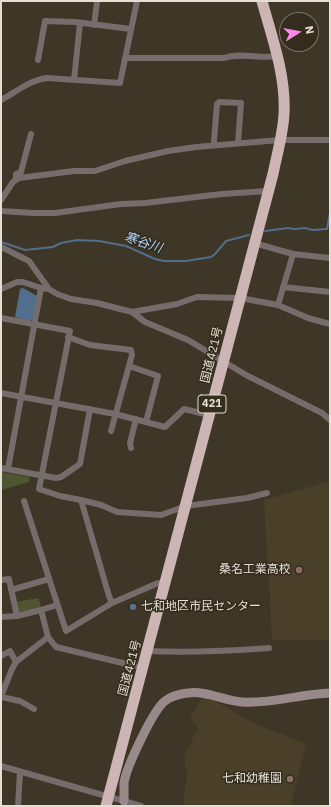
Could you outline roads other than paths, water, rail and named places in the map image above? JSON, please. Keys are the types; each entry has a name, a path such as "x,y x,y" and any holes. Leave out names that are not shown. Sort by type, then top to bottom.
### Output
{"highway":[{"name":"国道421号","path":"108,802 224,362 268,191 283,126 284,101 282,74 262,1"}],"street":[{"path":"1,100 42,78 120,82 137,1"},
{"path":"94,25 96,2"},
{"path":"38,60 45,21 80,23 131,29"},
{"path":"74,80 80,23"},
{"path":"125,58 224,58 231,55 268,58 277,56"},
{"path":"215,145 217,104 219,102 241,102 238,143"},
{"path":"16,180 16,174 21,172 30,134"},
{"path":"1,200 19,178 68,171 95,171 125,161 168,151 215,145 280,140 330,140"},
{"path":"1,211 55,213 121,204 268,191"},
{"path":"254,243 293,254 330,258"},
{"path":"1,247 30,261 49,289 57,294 71,299 98,303 132,312 145,322 188,340 224,362 322,413 330,420"},
{"path":"278,305 293,254"},
{"path":"1,289 17,282 23,282 49,289"},
{"path":"283,287 330,292"},
{"path":"41,288 21,396 4,468 42,476 56,478 62,477 80,464 90,409"},
{"path":"132,312 177,304 197,297 240,298 278,305 308,318 330,324"},
{"path":"1,318 70,331 39,489 60,496 94,503 117,512 162,515 186,506 247,498 267,493"},
{"path":"68,337 90,345 131,350 132,354 111,431"},
{"path":"129,366 158,376 146,422"},
{"path":"1,393 115,414 165,427 184,409 209,415"},
{"path":"131,448 130,443 136,419"},
{"path":"81,500 112,603"},
{"path":"24,501 66,631 80,624 112,603 158,583 165,585"},
{"path":"1,580 9,579 17,616"},
{"path":"11,590 49,579"},
{"path":"1,617 17,616 57,605"},
{"path":"41,610 48,637 56,647 135,666"},
{"path":"34,709 20,701 1,696 16,662 48,637"},
{"path":"148,651 232,651 269,648"},
{"path":"1,656 10,651 16,662"},
{"path":"124,801 124,782 131,761 154,715 164,702 172,697 189,693 198,693 242,702 260,702 281,700 312,694 330,693"},
{"path":"1,766 108,802 124,801 141,806"},
{"path":"18,806 20,772"}],"water":[{"path":"23,288 37,296 33,319 30,321 15,317 20,289"}],"waterway":[{"name":"寒谷川","path":"265,231 288,228 305,228 313,230 327,229 330,213"},
{"name":"寒谷川","path":"1,242 25,250 53,247 61,243 77,240 99,241 126,246 155,259 164,261 186,261 211,257 226,241 249,235"}],"place":[{"name":"桑名工業高校","path":"299,570"},
{"name":"七和地区市民センター","path":"133,607"},
{"name":"七和幼稚園","path":"290,779"}]}
